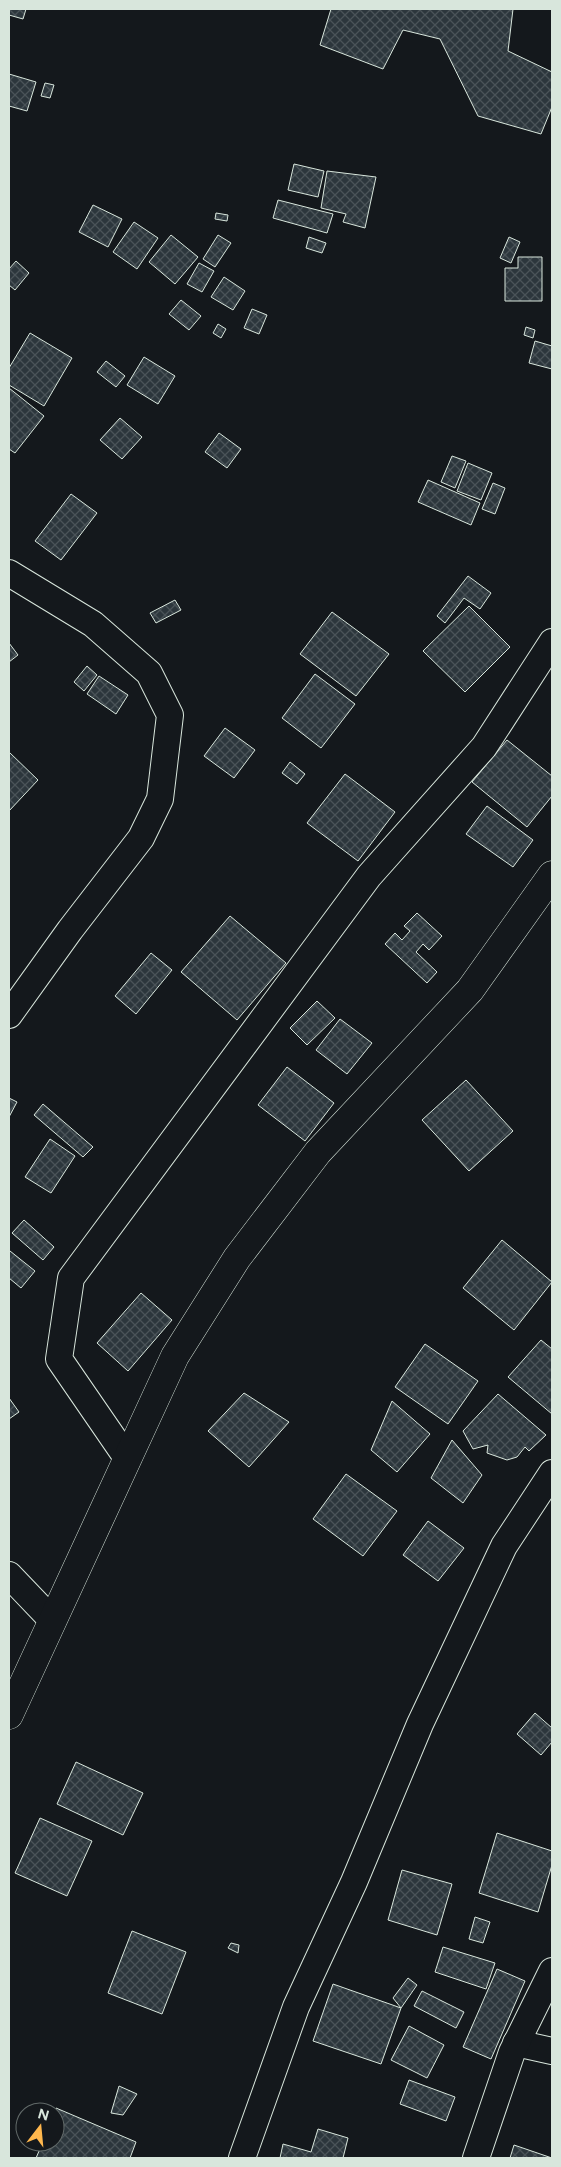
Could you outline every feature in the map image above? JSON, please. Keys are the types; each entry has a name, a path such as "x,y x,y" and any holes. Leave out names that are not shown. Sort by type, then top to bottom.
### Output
{"main road":[{"path":"9,1715 175,1356 237,1258 318,1152 470,990 552,875"}],"street":[{"path":"9,573 93,624 149,673 170,716 160,799 141,838 70,930 9,1015"},
{"path":"127,1458 59,1359 71,1278 369,876 484,747 552,642"},
{"path":"242,2158 296,2007 354,1882 420,1724 504,1546 552,1472"},
{"path":"9,1575 52,1620"},
{"path":"476,2158 516,2044 552,1971"},
{"path":"516,2044 552,2051"}],"building":[{"path":"9,9 26,9 23,19 9,15"},
{"path":"331,9 513,9 508,51 552,72 552,107 541,134 478,116 440,39 403,30 383,69 320,45"},
{"path":"9,74 36,82 27,111 9,106"},
{"path":"45,83 54,85 50,98 41,96"},
{"path":"294,164 324,171 318,197 288,190"},
{"path":"327,171 376,177 365,228 343,222 346,214 321,208"},
{"path":"278,200 333,214 327,233 273,218"},
{"path":"93,205 122,219 108,247 79,232"},
{"path":"216,213 228,215 227,221 215,219"},
{"path":"134,222 158,238 137,269 113,252"},
{"path":"171,235 198,257 175,284 149,262"},
{"path":"218,235 231,243 215,267 203,259"},
{"path":"309,237 326,243 322,253 306,248"},
{"path":"509,237 520,242 511,263 500,258"},
{"path":"518,257 542,257 542,301 505,301 505,268 518,268"},
{"path":"16,261 29,273 15,290 9,285 9,269"},
{"path":"199,263 214,271 202,292 187,284"},
{"path":"224,277 245,291 233,310 211,297"},
{"path":"181,300 201,316 189,330 169,314"},
{"path":"252,309 267,315 259,334 244,328"},
{"path":"218,324 226,329 221,338 213,333"},
{"path":"526,327 535,330 533,338 524,335"},
{"path":"30,333 72,358 44,406 9,385 9,368"},
{"path":"535,341 552,346 552,369 529,363"},
{"path":"144,357 175,376 158,404 127,385"},
{"path":"106,361 125,376 116,387 97,372"},
{"path":"9,388 44,416 15,453 9,449"},
{"path":"120,418 142,437 122,459 100,440"},
{"path":"219,433 241,449 227,468 205,452"},
{"path":"452,456 466,461 455,488 441,482"},
{"path":"468,463 492,473 481,500 457,491"},
{"path":"428,480 480,503 471,525 418,502"},
{"path":"493,483 505,488 495,514 482,509"},
{"path":"71,494 97,513 61,560 35,541"},
{"path":"468,576 491,593 480,609 464,598 445,623 437,616"},
{"path":"175,600 181,610 156,623 150,613"},
{"path":"469,606 510,647 465,692 423,651"},
{"path":"332,612 389,654 356,696 300,654"},
{"path":"9,643 18,655 9,662"},
{"path":"87,666 97,675 84,691 74,682"},
{"path":"315,674 355,704 321,748 282,718"},
{"path":"99,676 128,695 116,714 87,694"},
{"path":"225,728 255,750 234,778 204,756"},
{"path":"507,740 552,776 552,796 527,827 472,782"},
{"path":"9,752 38,780 9,811"},
{"path":"290,762 305,774 297,784 282,773"},
{"path":"345,774 395,812 358,861 307,823"},
{"path":"487,806 533,840 513,867 466,834"},
{"path":"417,913 442,936 429,950 423,944 416,952 437,972 427,983 385,944 395,933 402,940 410,931 404,926"},
{"path":"230,916 286,963 237,1020 181,972"},
{"path":"151,953 172,970 136,1014 115,996"},
{"path":"317,1001 335,1018 307,1045 290,1028"},
{"path":"340,1019 372,1043 347,1074 316,1050"},
{"path":"287,1067 334,1103 305,1141 258,1105"},
{"path":"466,1080 513,1131 469,1171 422,1120"},
{"path":"9,1098 17,1102 9,1117"},
{"path":"43,1104 93,1147 83,1157 34,1115"},
{"path":"50,1139 75,1156 51,1193 25,1177"},
{"path":"24,1220 54,1247 43,1260 12,1233"},
{"path":"502,1240 552,1282 514,1330 463,1288"},
{"path":"10,1251 35,1271 21,1288 9,1278"},
{"path":"141,1293 172,1320 128,1371 97,1343"},
{"path":"541,1340 552,1349 552,1414 508,1377"},
{"path":"425,1344 478,1381 448,1424 395,1387"},
{"path":"244,1393 289,1422 249,1467 208,1431"},
{"path":"498,1394 546,1435 529,1451 525,1447 517,1457 507,1460 487,1453 488,1445 473,1449 463,1431"},
{"path":"9,1398 19,1412 9,1419"},
{"path":"392,1401 430,1434 397,1472 371,1450"},
{"path":"452,1440 482,1475 463,1503 431,1478"},
{"path":"346,1474 397,1511 363,1556 313,1519"},
{"path":"428,1521 464,1548 438,1581 403,1555"},
{"path":"535,1713 552,1728 552,1742 541,1755 517,1734"},
{"path":"76,1762 143,1793 123,1835 57,1804"},
{"path":"40,1818 92,1841 67,1896 15,1873"},
{"path":"497,1833 552,1851 552,1865 538,1912 479,1893"},
{"path":"402,1870 452,1884 437,1935 388,1920"},
{"path":"475,1917 490,1922 483,1943 469,1939"},
{"path":"132,1931 186,1952 162,2014 108,1993"},
{"path":"231,1943 239,1945 238,1953 228,1948"},
{"path":"443,1947 495,1963 486,1989 435,1972"},
{"path":"497,1969 525,1981 491,2059 463,2047"},
{"path":"408,1978 417,1985 401,2008 393,1998"},
{"path":"333,1984 401,2008 381,2064 313,2041"},
{"path":"422,1991 464,2012 456,2028 414,2006"},
{"path":"409,2026 444,2045 427,2078 391,2060"},
{"path":"409,2080 455,2097 446,2121 400,2104"},
{"path":"119,2086 137,2094 123,2115 111,2113"},
{"path":"65,2112 136,2142 130,2158 36,2158 39,2152 65,2152"},
{"path":"318,2129 348,2138 343,2158 280,2158 283,2144 311,2152"},
{"path":"514,2145 552,2158 510,2158"}]}
